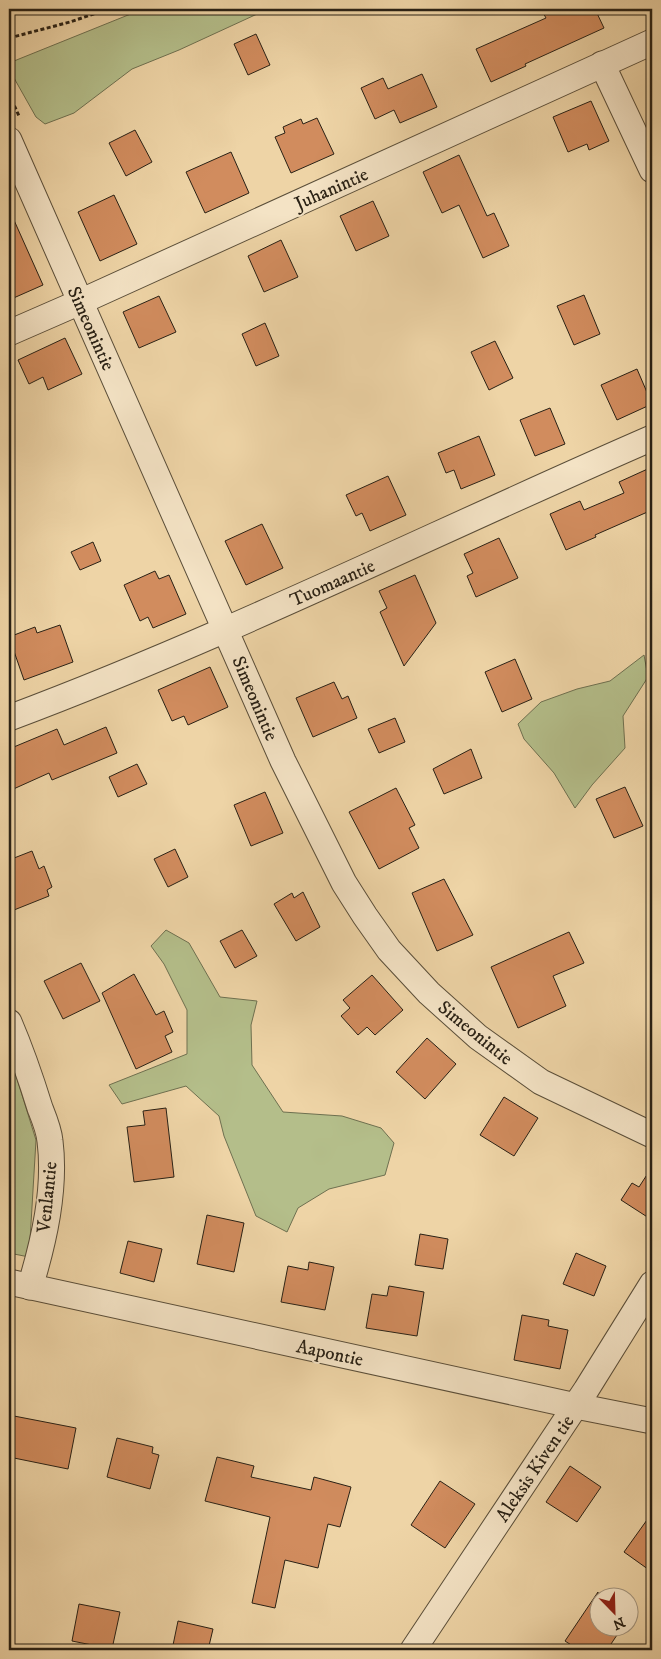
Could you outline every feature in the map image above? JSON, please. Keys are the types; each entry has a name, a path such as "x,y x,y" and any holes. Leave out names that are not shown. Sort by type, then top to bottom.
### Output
{"street":[{"name":"Juhanintie","path":"9,333 652,42"},
{"path":"602,64 652,170"},
{"name":"Simeonintie","path":"15,131 80,302 283,761 344,883 389,950 429,993 478,1037 541,1082 652,1135"},
{"name":"Tuomaantie","path":"9,718 226,630 652,438"},
{"name":"Venlantie","path":"9,1022 32,1082 50,1138 52,1172 47,1217 36,1267 19,1284"},
{"name":"Aapontie","path":"19,1284 652,1421"},
{"name":"Aleksis Kiven tie","path":"413,1650 576,1406 652,1284"}],"path":[{"path":"9,37 70,22 108,9"},
{"path":"9,94 15,131"}],"green space":[{"path":"143,9 268,9 179,50 132,69 74,113 45,124 36,117 14,78 14,61"},
{"path":"644,655 648,677 623,716 625,748 592,785 575,808 554,773 524,739 518,724 541,702 577,689 610,681"},
{"path":"166,930 189,943 220,997 257,1001 251,1025 252,1065 283,1112 342,1116 381,1128 394,1143 385,1175 329,1189 298,1208 287,1232 256,1216 224,1136 219,1116 186,1086 122,1104 109,1085 187,1054 187,1010 164,964 151,946"},
{"path":"9,1053 36,1140 29,1257 9,1253"}],"building":[{"path":"541,9 595,9 604,28 525,64 526,66 491,82 476,49 546,18"},
{"path":"256,34 270,65 248,75 234,44"},
{"path":"422,74 437,107 400,123 394,110 375,119 361,88 383,78 388,89"},
{"path":"591,101 609,141 589,150 587,144 568,152 553,117"},
{"path":"317,118 334,154 291,173 275,137 285,133 283,127 301,119 303,124"},
{"path":"135,130 152,162 126,176 109,143"},
{"path":"231,152 249,193 205,213 186,172"},
{"path":"459,155 487,216 494,213 509,246 483,258 459,205 442,213 423,172"},
{"path":"114,195 137,244 100,261 78,212"},
{"path":"373,201 389,236 356,251 340,216"},
{"path":"9,209 43,285 9,300"},
{"path":"281,240 298,277 264,292 248,256"},
{"path":"584,295 600,334 574,345 557,306"},
{"path":"159,296 176,332 139,348 123,312"},
{"path":"265,323 279,356 256,366 242,334"},
{"path":"65,338 82,374 48,390 43,377 29,384 18,360"},
{"path":"495,341 513,378 489,390 471,352"},
{"path":"637,369 652,404 617,420 601,385"},
{"path":"550,408 565,444 535,456 520,420"},
{"path":"479,436 495,475 461,489 454,470 446,473 438,453"},
{"path":"652,467 652,510 566,550 550,514 580,501 584,510 624,493 619,482"},
{"path":"388,476 406,515 370,531 362,513 356,516 346,495"},
{"path":"262,524 283,568 246,585 225,541"},
{"path":"499,538 518,578 476,597 467,576 473,573 464,554"},
{"path":"93,542 101,561 80,570 71,552"},
{"path":"155,571 159,579 169,575 186,614 153,628 148,617 140,621 124,585"},
{"path":"415,575 436,623 404,666 380,612 387,608 379,591"},
{"path":"60,625 73,662 24,680 9,637 35,627 37,633"},
{"path":"515,659 532,699 502,712 485,672"},
{"path":"210,667 228,707 188,725 184,716 172,721 158,690"},
{"path":"334,682 342,699 348,696 357,718 313,737 296,698"},
{"path":"395,718 405,742 379,753 368,729"},
{"path":"106,727 117,753 52,780 49,773 9,791 9,749 57,729 64,745"},
{"path":"471,749 482,778 444,794 433,769"},
{"path":"137,764 147,784 118,797 109,777"},
{"path":"625,787 643,826 614,838 596,799"},
{"path":"396,788 415,825 409,828 419,848 379,869 349,812"},
{"path":"265,792 283,833 251,846 234,805"},
{"path":"175,849 188,877 168,887 154,859"},
{"path":"32,851 39,869 44,866 52,887 47,890 49,896 9,912 9,860"},
{"path":"444,879 473,935 437,951 412,893"},
{"path":"303,892 320,927 296,941 274,904 292,893 294,898"},
{"path":"242,930 257,956 235,968 220,941"},
{"path":"569,932 584,963 553,976 566,1006 518,1028 491,967"},
{"path":"81,963 100,1001 63,1019 44,981"},
{"path":"134,974 156,1015 164,1011 173,1032 165,1036 172,1052 136,1069 102,993"},
{"path":"372,975 403,1010 375,1035 367,1027 358,1035 341,1016 350,1008 343,1000"},
{"path":"427,1038 456,1064 425,1099 396,1072"},
{"path":"504,1097 538,1118 514,1156 480,1135"},
{"path":"166,1108 174,1177 134,1182 127,1127 145,1125 143,1111"},
{"path":"652,1167 652,1220 621,1200 632,1183 639,1187"},
{"path":"207,1215 244,1223 234,1272 197,1264"},
{"path":"420,1234 448,1239 443,1269 415,1265"},
{"path":"128,1241 162,1249 154,1282 120,1273"},
{"path":"576,1253 606,1266 594,1296 563,1284"},
{"path":"309,1262 334,1267 325,1310 281,1302 288,1266 308,1270"},
{"path":"389,1286 424,1292 417,1336 366,1328 372,1294 387,1296"},
{"path":"522,1315 549,1320 548,1326 568,1330 560,1369 514,1360"},
{"path":"14,1416 76,1428 68,1469 9,1457 9,1439"},
{"path":"117,1438 153,1447 152,1453 159,1455 150,1489 107,1477"},
{"path":"217,1457 254,1466 251,1477 311,1490 314,1477 351,1487 340,1527 328,1524 318,1568 285,1560 275,1608 252,1603 270,1517 205,1501"},
{"path":"570,1466 601,1487 577,1522 546,1502"},
{"path":"440,1481 475,1504 445,1548 411,1525"},
{"path":"652,1513 652,1572 624,1552"},
{"path":"79,1604 120,1612 112,1649 72,1641"},
{"path":"588,1607 588,1636 616,1636 607,1650 579,1650 565,1641"},
{"path":"178,1621 213,1629 208,1650 172,1650"}]}
